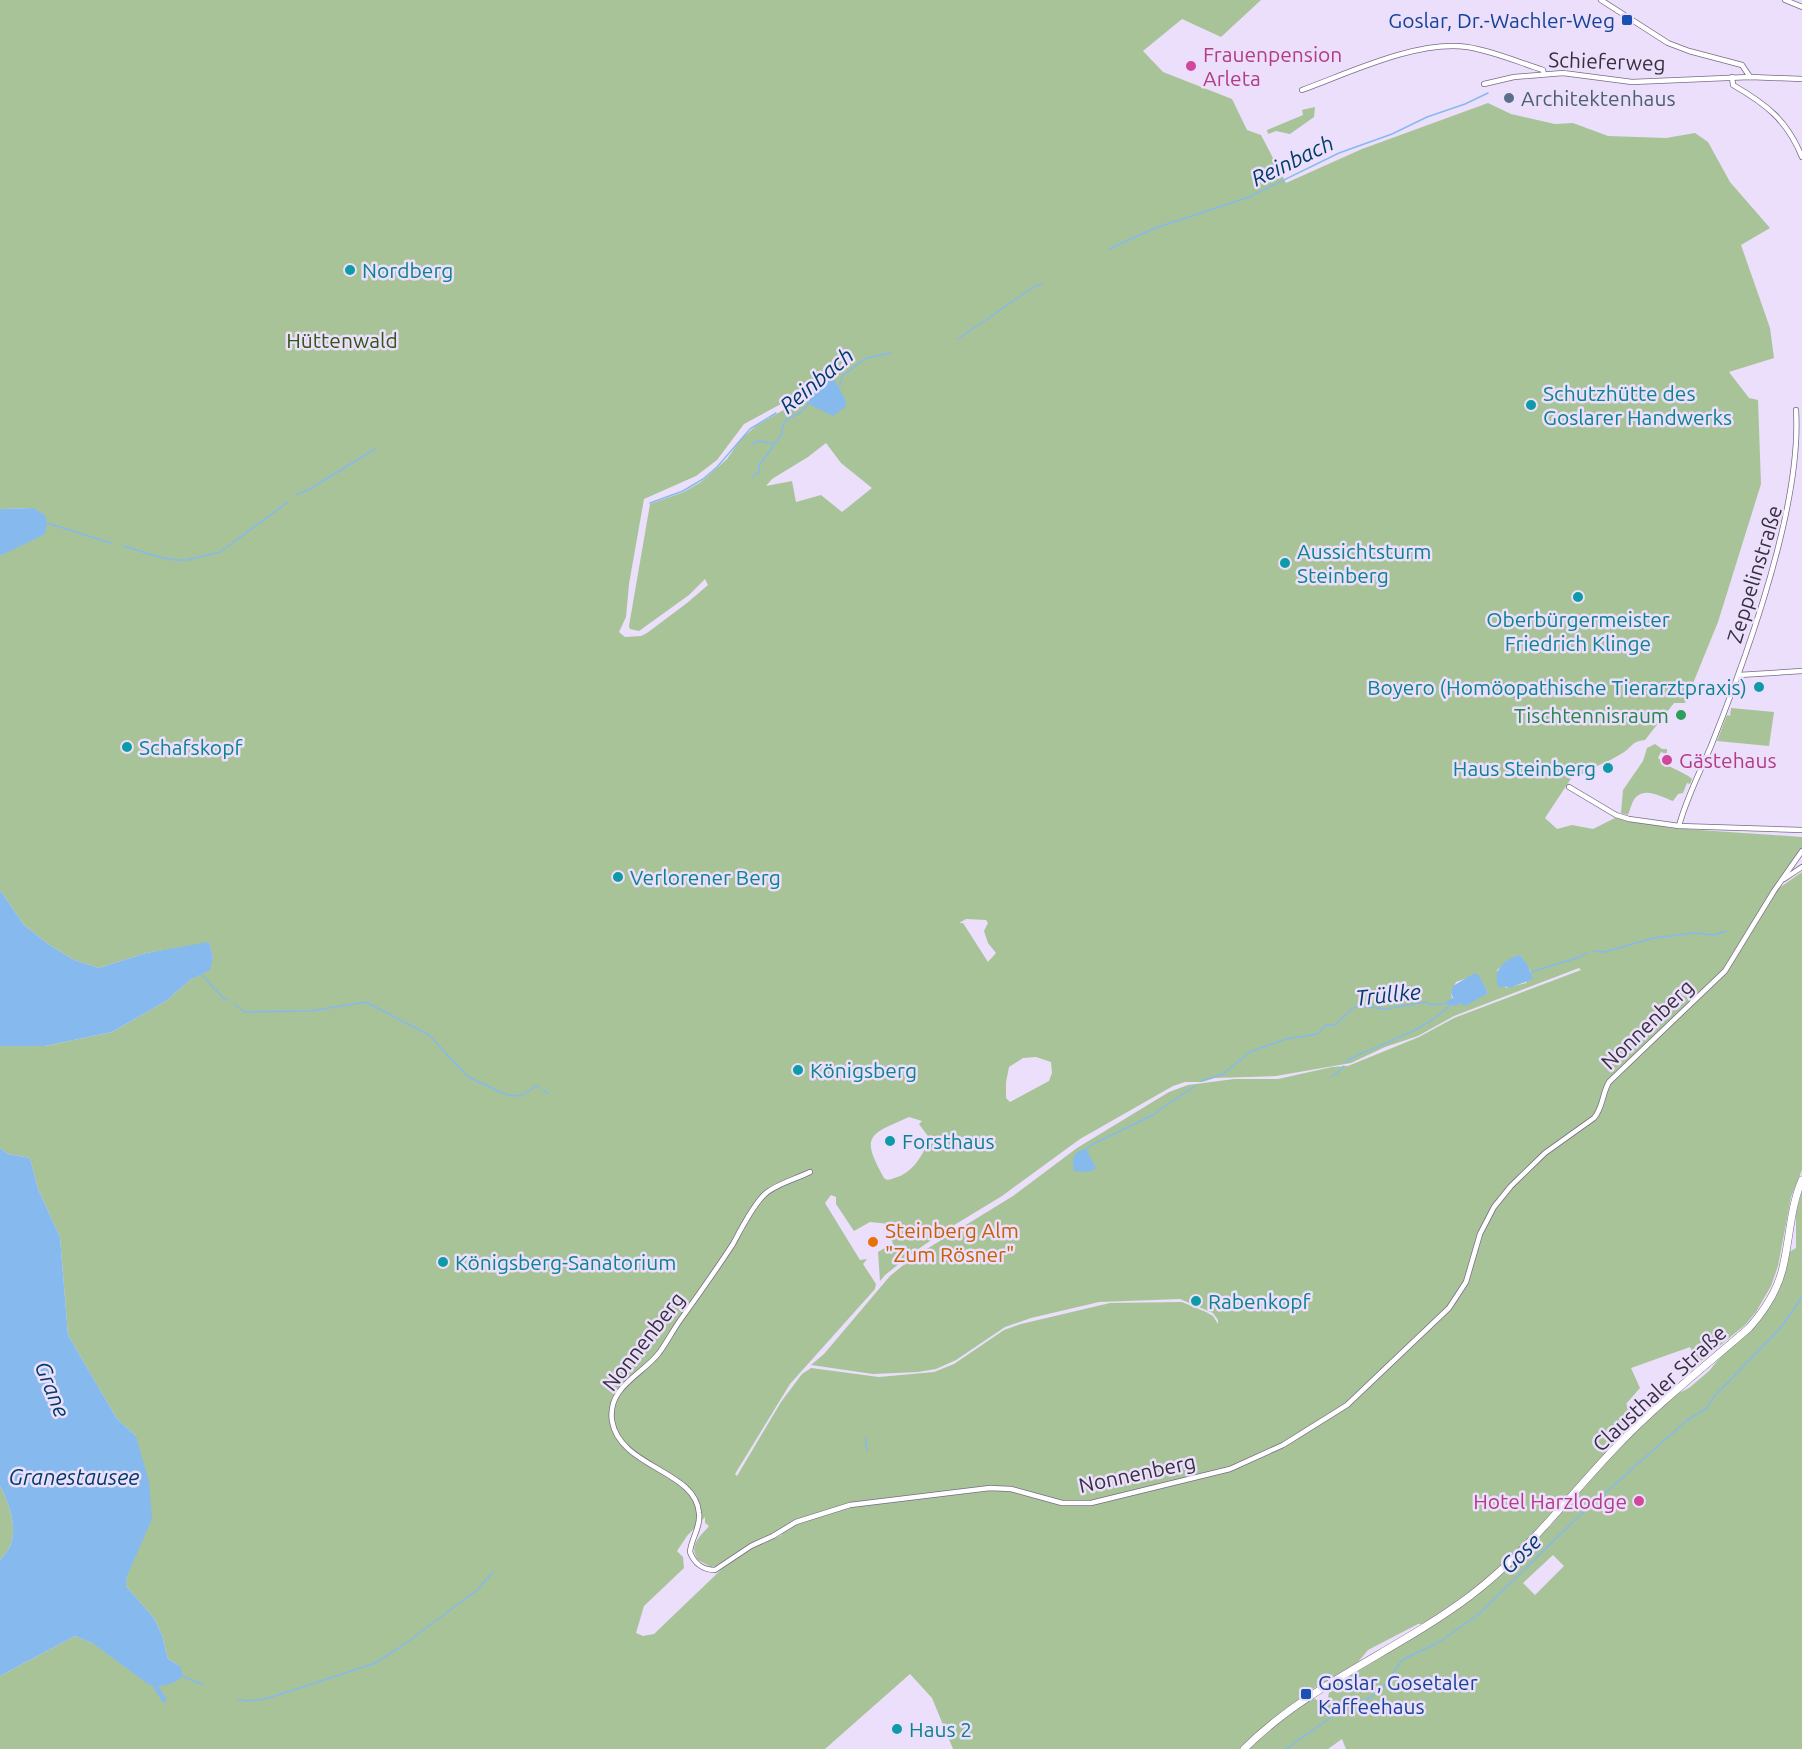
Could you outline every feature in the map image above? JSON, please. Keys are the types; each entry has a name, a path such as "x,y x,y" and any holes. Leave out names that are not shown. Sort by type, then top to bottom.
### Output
{"main road":[{"name":"Clausthaler Straße","path":"1244,1749 1276,1721 1308,1698 1356,1666 1435,1621 1490,1580 1534,1539 1631,1431 1749,1328 1760,1315 1780,1277 1792,1214 1802,1180"}],"street":[{"path":"1601,0 1668,43 1689,51 1742,64 1750,76"},
{"path":"1785,0 1802,7"},
{"path":"1302,90 1384,59 1436,48 1466,47 1488,52 1543,70 1544,74"},
{"name":"Schieferweg","path":"1484,84 1515,77 1544,74 1581,74 1632,82 1750,76 1802,79"},
{"path":"1732,77 1733,85 1770,108 1781,120 1789,130 1802,157"},
{"name":"Zeppelinstraße","path":"1679,826 1770,594 1788,530 1800,460 1800,431 1796,410"},
{"name":"Zeppelinstraße","path":"1739,675 1802,671"},
{"path":"1569,787 1620,817 1679,826 1802,830"},
{"path":"1781,880 1802,851"},
{"name":"Nonnenberg","path":"810,1173 764,1195 699,1297 660,1352 654,1360 632,1377 614,1400 612,1421 620,1439 639,1457 678,1482 696,1499 700,1516 690,1552 695,1562 710,1570 725,1565 751,1546 796,1522 850,1505 990,1488 1011,1489 1062,1503 1083,1503 1192,1479 1230,1469 1283,1445 1347,1405 1449,1308 1466,1282 1480,1234 1494,1207 1511,1186 1545,1153 1599,1113 1609,1082 1725,971 1781,880 1802,867"}],"green space":[{"name":"Hüttenwald","path":"0,0 1261,0 1221,37 1182,19 1143,51 1163,72 1232,99 1247,130 1261,135 1286,183 1362,149 1488,103 1511,114 1555,124 1573,123 1608,136 1666,138 1695,133 1708,142 1730,182 1770,228 1741,245 1770,328 1774,358 1729,372 1749,398 1758,400 1761,484 1718,622 1685,703 1674,703 1645,740 1634,743 1625,752 1582,774 1576,771 1545,818 1557,829 1572,825 1593,829 1617,817 1670,828 1802,837 1802,848 1777,882 1779,888 1802,872 1802,1170 1791,1197 1778,1266 1771,1286 1756,1312 1745,1325 1701,1361 1695,1357 1690,1347 1631,1368 1640,1388 1626,1404 1638,1419 1507,1562 1423,1624 1418,1624 1368,1650 1358,1662 1304,1694 1240,1749 953,1749 932,1698 910,1674 825,1749 0,1749 0,1676 75,1636 94,1644 180,1666 168,1659 162,1635 154,1618 126,1586 136,1436 117,1419 68,1335 60,1237 38,1189 30,1158 8,1154 0,1148 0,1046 45,1046 112,1032 166,1001 190,980 209,970 213,957 209,943 146,953 99,968 74,960 48,944 24,925 0,890 0,556 21,544 33,508 0,509","holes":["790,399 790,406 756,426 741,439 727,459 701,482 684,492 650,504 630,629 639,631 689,595 705,579 708,585 647,633 641,636 625,637 619,632 626,617 629,584 644,499 696,476 717,460 744,424","826,443 841,463 872,488 842,512 821,495 796,502 792,481 766,486 772,479","966,919 986,920 988,923 984,931 988,943 996,953 988,962 963,923 959,923","1520,955 1531,972 1526,983 1506,988 1497,970 1507,961","1579,968 1581,970 1454,1018 1419,1037 1348,1066 1332,1067 1278,1079 1234,1079 1188,1085 1169,1092 1077,1148 1013,1196 912,1258 890,1276 824,1354 811,1365 873,1374 936,1369 956,1360 1005,1327 1031,1318 1099,1302 1180,1299 1213,1313 1218,1324 1213,1316 1182,1302 1110,1303 1004,1330 954,1364 934,1372 879,1377 811,1368 802,1374 781,1402 737,1476 735,1474 790,1384 875,1289 876,1284 863,1264 867,1259 860,1260 825,1203 831,1195 836,1197 836,1204 854,1231 870,1222 889,1224 891,1230 889,1236 893,1243 878,1252 880,1281 914,1252 1002,1196 1080,1139 1173,1086 1215,1078 1276,1076 1351,1063 1385,1047 1418,1036 1454,1016","1470,977 1479,977 1488,993 1461,1004 1452,999 1451,993 1456,982","1036,1057 1051,1062 1052,1073 1049,1081 1010,1102 1006,1098 1009,1067 1023,1058","909,1117 922,1121 919,1124 933,1143 927,1145 920,1158 907,1172 887,1180 877,1164 871,1145 877,1133","705,1517 705,1523 709,1526 696,1542 694,1550 698,1560 711,1567 777,1531 782,1535 745,1551 726,1565 654,1634 643,1636 636,1633 644,1606 684,1568 683,1557 677,1551 687,1536"]},
{"path":"1315,107 1314,117 1290,134 1276,131 1268,134 1267,130 1303,115 1302,110"},
{"path":"1731,708 1774,712 1769,746 1717,741 1727,715 1730,716"},
{"path":"1655,744 1662,749 1667,749 1666,754 1661,752 1658,758 1692,779 1690,784 1687,783 1683,793 1678,794 1673,801 1654,794 1640,794 1633,801 1628,815 1621,813 1623,790 1643,761 1647,748"},
{"path":"1802,1190 1802,1749 1346,1749 1342,1739 1328,1749 1248,1749 1278,1723 1313,1698 1324,1704 1327,1702 1330,1688 1437,1623 1492,1583 1514,1563 1554,1522 1619,1448 1677,1394 1689,1388 1709,1371 1763,1317 1779,1290 1789,1252 1796,1248 1796,1215","holes":["1553,1555 1564,1566 1535,1595 1523,1583"]},
{"path":"0,1486 13,1522 13,1537 10,1546 0,1560"}],"water":[{"path":"833,378 846,401 846,406 833,416 809,404 809,400 816,388"},
{"path":"33,508 45,515 47,523 45,534 0,556 0,509"},
{"path":"0,890 24,925 48,944 74,960 99,968 146,953 209,942 213,957 210,970 190,980 166,1001 112,1032 45,1046 0,1046"},
{"path":"1520,955 1533,979 1509,988 1504,986 1499,988 1497,976 1500,967 1509,959"},
{"path":"1473,974 1478,974 1488,993 1465,1006 1459,1003 1456,1006 1448,1004 1447,1001 1453,998 1451,993 1453,986"},
{"name":"Granestausee","path":"0,1148 8,1154 30,1158 38,1189 60,1237 68,1335 117,1419 136,1436 149,1482 152,1519 127,1576 126,1586 154,1618 162,1635 168,1659 180,1666 183,1676 167,1685 148,1684 94,1644 75,1636 0,1676 0,1560 10,1546 13,1537 13,1522 0,1486"},
{"path":"1084,1149 1096,1168 1083,1172 1074,1171 1074,1158"}],"waterway":[{"name":"Reinbach","path":"1109,249 1155,228 1249,197 1339,153 1392,134 1427,117 1465,104 1488,93"},
{"name":"Reinbach","path":"958,339 1035,286 1042,284"},
{"name":"Reinbach","path":"837,387 840,385 842,376 866,358 891,353"},
{"name":"Reinbach","path":"752,477 759,472 759,464 782,435 786,421 800,413 810,403"},
{"path":"650,503 683,491 703,479 717,467 750,429 776,413"},
{"path":"752,444 759,441 773,443"},
{"path":"297,494 308,490 375,449"},
{"path":"124,546 175,560 187,560 220,552 288,502"},
{"path":"47,523 111,543"},
{"name":"Trüllke","path":"1593,951 1604,952 1654,938 1693,933 1714,935 1726,931"},
{"name":"Trüllke","path":"1531,972 1580,957 1587,952"},
{"path":"201,974 223,998 229,1000"},
{"path":"235,1005 245,1012 310,1011 366,1002 429,1035 468,1077 507,1095 521,1096 536,1086 538,1087"},
{"name":"Trüllke","path":"1201,1081 1223,1074 1250,1052 1286,1039 1317,1034 1326,1025 1335,1025 1353,1008 1359,1006 1386,1009 1425,1002 1432,1005 1447,1003"},
{"path":"1346,1062 1428,1023 1450,1005"},
{"path":"1331,1077 1344,1066"},
{"name":"Trüllke","path":"1085,1150 1155,1114 1195,1086"},
{"path":"543,1090 548,1093"},
{"name":"Gose","path":"1286,1749 1334,1715 1380,1692 1402,1660 1439,1642 1479,1614 1577,1518 1686,1421 1707,1408 1712,1399 1782,1326 1802,1297"},
{"path":"866,1442 867,1451"},
{"path":"238,1699 246,1701 265,1699 373,1664 399,1648 477,1590 493,1572"},
{"path":"183,1676 203,1685"},
{"path":"156,1687 164,1700"},
{"path":"1384,1697 1393,1710"}],"place":[{"name":"Goslar, Dr.-Wachler-Weg","path":"1627,20"},
{"name":"Frauenpension Arleta","path":"1191,66"},
{"name":"Architektenhaus","path":"1509,98"},
{"name":"Nordberg","path":"350,270"},
{"name":"Schutzhütte des Goslarer Handwerks","path":"1531,405"},
{"name":"Aussichtsturm Steinberg","path":"1285,563"},
{"name":"Oberbürgermeister Friedrich Klinge","path":"1578,597"},
{"name":"Boyero (Homöopathische Tierarztpraxis)","path":"1759,687"},
{"name":"Tischtennisraum","path":"1681,715"},
{"name":"Schafskopf","path":"127,747"},
{"name":"Gästehaus","path":"1667,760"},
{"name":"Haus Steinberg","path":"1608,768"},
{"name":"Verlorener Berg","path":"618,877"},
{"name":"Königsberg","path":"798,1070"},
{"name":"Forsthaus","path":"890,1141"},
{"name":"Steinberg Alm \"Zum Rösner\"","path":"873,1242"},
{"name":"Königsberg-Sanatorium","path":"443,1262"},
{"name":"Rabenkopf","path":"1196,1301"},
{"name":"Hotel Harzlodge","path":"1639,1501"},
{"name":"Goslar, Gosetaler Kaffeehaus","path":"1306,1694"},
{"name":"Haus 2","path":"897,1729"}],"water label":[{"name":"Grane","path":"53,1389"}]}
